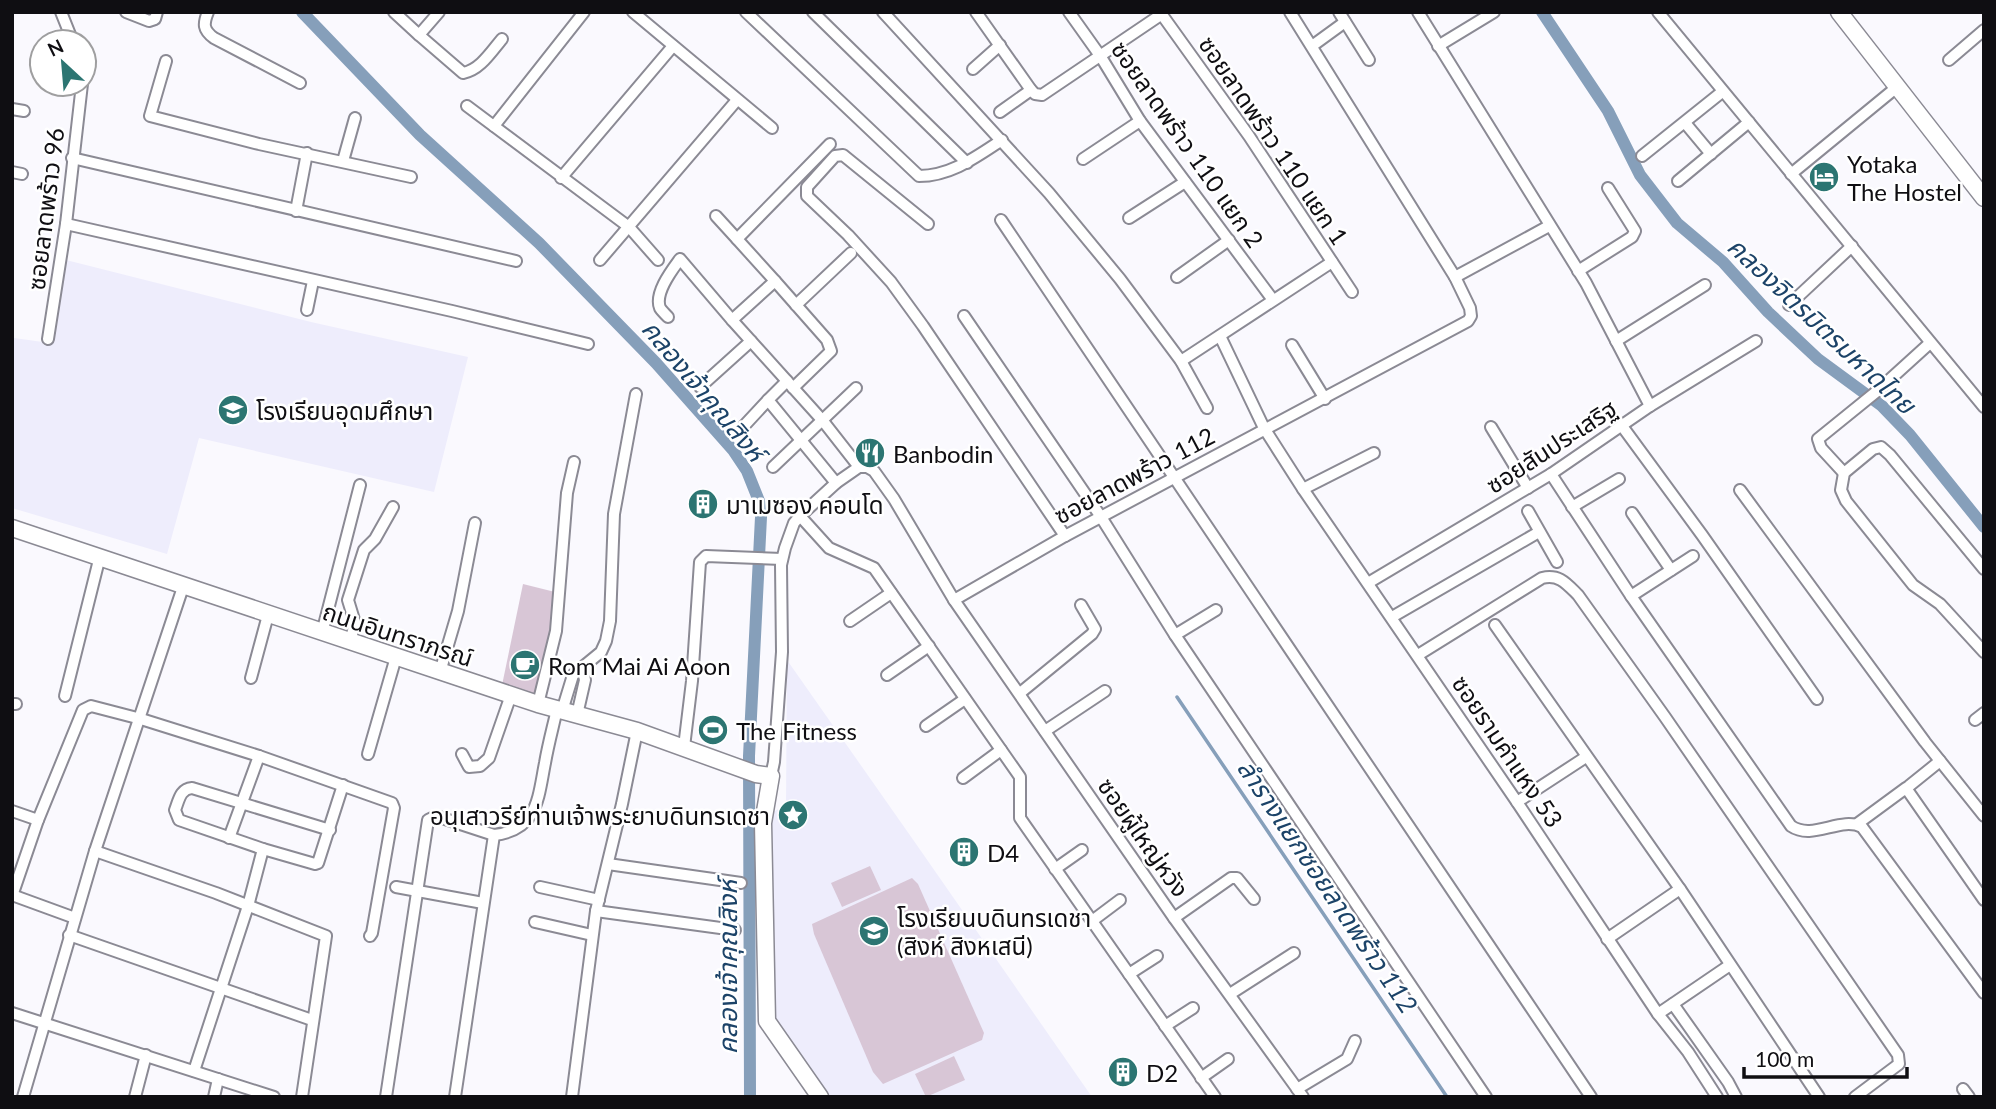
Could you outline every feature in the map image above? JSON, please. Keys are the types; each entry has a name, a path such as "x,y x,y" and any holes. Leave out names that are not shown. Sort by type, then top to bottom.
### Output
{"street":[{"path":"127,12 149,21 155,19 157,12"},
{"path":"208,12 204,23 206,32 300,83"},
{"path":"394,12 463,73 471,72 502,39"},
{"path":"419,35 439,12"},
{"path":"494,126 584,12"},
{"path":"633,12 772,128"},
{"path":"746,12 919,176 942,174 967,163 1002,140"},
{"path":"813,12 967,163"},
{"path":"883,12 1002,140 1120,279 1181,360 1207,408"},
{"path":"976,12 1031,90 1042,95 1101,57 1161,13"},
{"name":"ซอยลาดพร้าว 110 แยก 2","path":"1069,12 1101,57 1140,121 1273,300"},
{"name":"ซอยลาดพร้าว 112","path":"954,600 1065,536 1468,321 1471,316 1470,308 1455,277 1290,12"},
{"path":"1418,12 1578,271 1650,406"},
{"path":"1438,46 1494,12"},
{"path":"1658,12 1982,403"},
{"path":"1839,12 1897,87 1981,187"},
{"name":"ซอยลาดพร้าว 110 แยก 1","path":"1161,13 1249,136 1352,292"},
{"path":"1312,46 1342,17 1369,60"},
{"path":"1949,60 1984,30"},
{"path":"973,69 1000,45"},
{"path":"561,178 673,46"},
{"path":"166,61 150,116 411,177"},
{"path":"1791,174 1897,87"},
{"path":"1000,112 1031,90"},
{"path":"1642,156 1686,124 1722,92"},
{"name":"ซอยลาดพร้าว 96","path":"48,339 66,224 80,98"},
{"path":"600,260 737,100"},
{"path":"467,106 629,227 658,260"},
{"path":"12,109 24,111"},
{"path":"343,161 355,118"},
{"path":"1083,159 1140,121"},
{"path":"1678,181 1748,122"},
{"path":"1686,124 1711,154"},
{"path":"737,239 830,144"},
{"path":"296,211 307,153"},
{"path":"928,224 843,155 835,156 805,191 891,282 1065,536"},
{"path":"72,158 516,261"},
{"path":"1129,218 1185,182"},
{"path":"1578,271 1632,237 1635,231 1608,188"},
{"path":"716,216 827,340 831,351 768,400 742,428"},
{"path":"1001,220 1591,1097"},
{"path":"66,224 588,344"},
{"path":"1455,277 1549,226"},
{"path":"1177,276 1229,240"},
{"path":"1790,305 1852,246"},
{"path":"796,305 850,253"},
{"path":"668,317 660,307 659,299 665,282 680,258 823,421 859,467"},
{"path":"1181,360 1332,261"},
{"path":"307,310 313,281"},
{"path":"732,320 775,281"},
{"path":"1616,341 1705,285"},
{"path":"964,316 1101,517 1175,635 1486,1097"},
{"name":"ซอยรามคำแหง 53","path":"1220,336 1264,428 1303,489 1717,1097"},
{"path":"700,387 751,341"},
{"name":"ซอยสันประเสริฐ","path":"1368,583 1551,474 1650,406 1756,341"},
{"path":"1844,473 1818,439 1876,392 1930,342"},
{"path":"1292,345 1325,399"},
{"path":"773,467 856,388"},
{"path":"386,1097 428,820 436,816 494,835 510,834 524,822 538,804 573,676 601,652 606,641 610,621 614,514 636,394"},
{"path":"768,400 836,483"},
{"path":"1622,426 1817,699"},
{"path":"1492,427 1528,488"},
{"path":"1983,567 1881,447 1873,449 1844,473 1841,490 1846,501 1913,585 1940,604 1984,652"},
{"path":"1303,489 1374,453"},
{"path":"538,705 556,631 567,493 574,462"},
{"path":"820,1097 766,1021 763,775 774,762 782,652 782,559 794,523 836,483 859,467 867,467 874,471 894,499 954,600"},
{"path":"1551,474 1631,596 1791,826 1797,830 1819,830 1847,824 1862,827 1984,993"},
{"path":"1572,507 1619,479"},
{"path":"323,633 360,485"},
{"path":"1740,489 1940,761 1984,816"},
{"path":"350,642 355,623 348,600 364,550 375,539 393,507"},
{"path":"1528,512 1557,562"},
{"path":"1632,513 1671,570"},
{"path":"800,516 829,548 874,568 1020,777 1020,818 1215,1097"},
{"path":"440,672 458,611 475,523"},
{"name":"ถนนอินทราภรณ์","path":"12,528 538,705 637,731 763,775"},
{"path":"1392,617 1539,532"},
{"path":"65,696 100,556"},
{"path":"684,747 692,681 700,562 706,556 782,559"},
{"path":"1631,596 1693,556"},
{"path":"1418,655 1542,578 1560,578 1578,594 1898,1055 1899,1065 1893,1071 1855,1097"},
{"path":"25,1096 69,934 184,584"},
{"path":"850,621 891,593"},
{"name":"ซอยผู้ใหญ่หวัง","path":"954,600 1174,918 1300,1093"},
{"path":"1020,693 1092,634 1094,629 1081,606"},
{"path":"1175,635 1216,610"},
{"path":"251,678 268,615"},
{"path":"1495,625 1680,889 1819,1097"},
{"path":"887,675 929,646"},
{"path":"368,754 396,657"},
{"path":"565,711 585,680 583,670"},
{"path":"1045,731 1105,691"},
{"path":"462,754 469,767 480,766 489,758 511,695"},
{"path":"926,726 965,699"},
{"path":"75,918 12,895 38,820 83,710 91,706 260,756 388,800 394,808 370,936"},
{"path":"572,1097 597,905 637,731"},
{"path":"963,778 1001,750"},
{"path":"229,838 260,756"},
{"path":"1517,802 1586,757"},
{"path":"1909,786 1940,761"},
{"path":"330,830 192,788 182,793 175,810 179,820 315,864 320,860 330,830 343,785"},
{"path":"1857,824 1906,788 1984,900"},
{"path":"12,811 38,820"},
{"path":"455,1097 494,835"},
{"path":"194,1071 263,849"},
{"path":"1055,869 1082,850"},
{"path":"95,851 326,936 302,1097"},
{"path":"608,864 741,883"},
{"path":"1174,918 1231,878 1237,878 1254,899"},
{"path":"396,887 483,903"},
{"path":"540,887 597,905 734,930"},
{"path":"1607,939 1680,889"},
{"path":"1092,921 1120,900"},
{"path":"536,922 592,935"},
{"path":"69,934 312,1020"},
{"path":"1230,994 1294,953"},
{"path":"1129,974 1157,956"},
{"path":"1658,1014 1730,965"},
{"path":"1673,1004 1736,1097"},
{"path":"1165,1026 1193,1008"},
{"path":"12,1013 44,1021 274,1097"},
{"path":"1300,1093 1347,1059 1355,1041"},
{"path":"135,1097 146,1055"},
{"path":"1202,1077 1228,1059"},
{"path":"214,1097 218,1079"}],"shaded area":[{"name":"โรงเรียนอุดมศึกษา","path":"66,260 311,322 468,357 434,492 199,438 167,554 12,508 14,338 50,343"},
{"path":"523,584 563,594 538,704 501,690"},
{"name":"โรงเรียนบดินทรเดชา (สิงห์ สิงหเสนี)","path":"787,660 1092,1097 828,1097 774,1021 769,815 786,804"},
{"path":"870,866 881,890 842,907 831,883"},
{"path":"912,878 918,884 984,1033 982,1040 883,1084 873,1072 812,924"},
{"path":"954,1056 965,1080 926,1097 915,1074"}],"waterway":[{"name":"คลองเจ้าคุณสิงห์","path":"302,12 420,135 539,243 656,363 733,450 747,471 759,501 761,517 749,756 750,1097"},
{"name":"คลองจิตรมิตรมหาดไทย","path":"1542,12 1608,111 1640,175 1677,223 1723,262 1768,312 1818,359 1882,406 1910,435 1984,527"},
{"name":"ลำรางแยกซอยลาดพร้าว 112","path":"1177,697 1447,1097"}],"place":[{"name":"Yotaka The Hostel","path":"1824,177"},
{"name":"โรงเรียนอุดมศึกษา","path":"233,410"},
{"name":"Banbodin","path":"870,453"},
{"name":"มาเมซอง คอนโด","path":"703,504"},
{"name":"Rom Mai Ai Aoon","path":"525,665"},
{"name":"The Fitness","path":"713,730"},
{"name":"อนุเสาวรีย์ท่านเจ้าพระยาบดินทรเดชา","path":"793,815"},
{"name":"D4","path":"964,852"},
{"name":"โรงเรียนบดินทรเดชา (สิงห์ สิงหเสนี)","path":"874,931"},
{"name":"D2","path":"1123,1072"}]}
